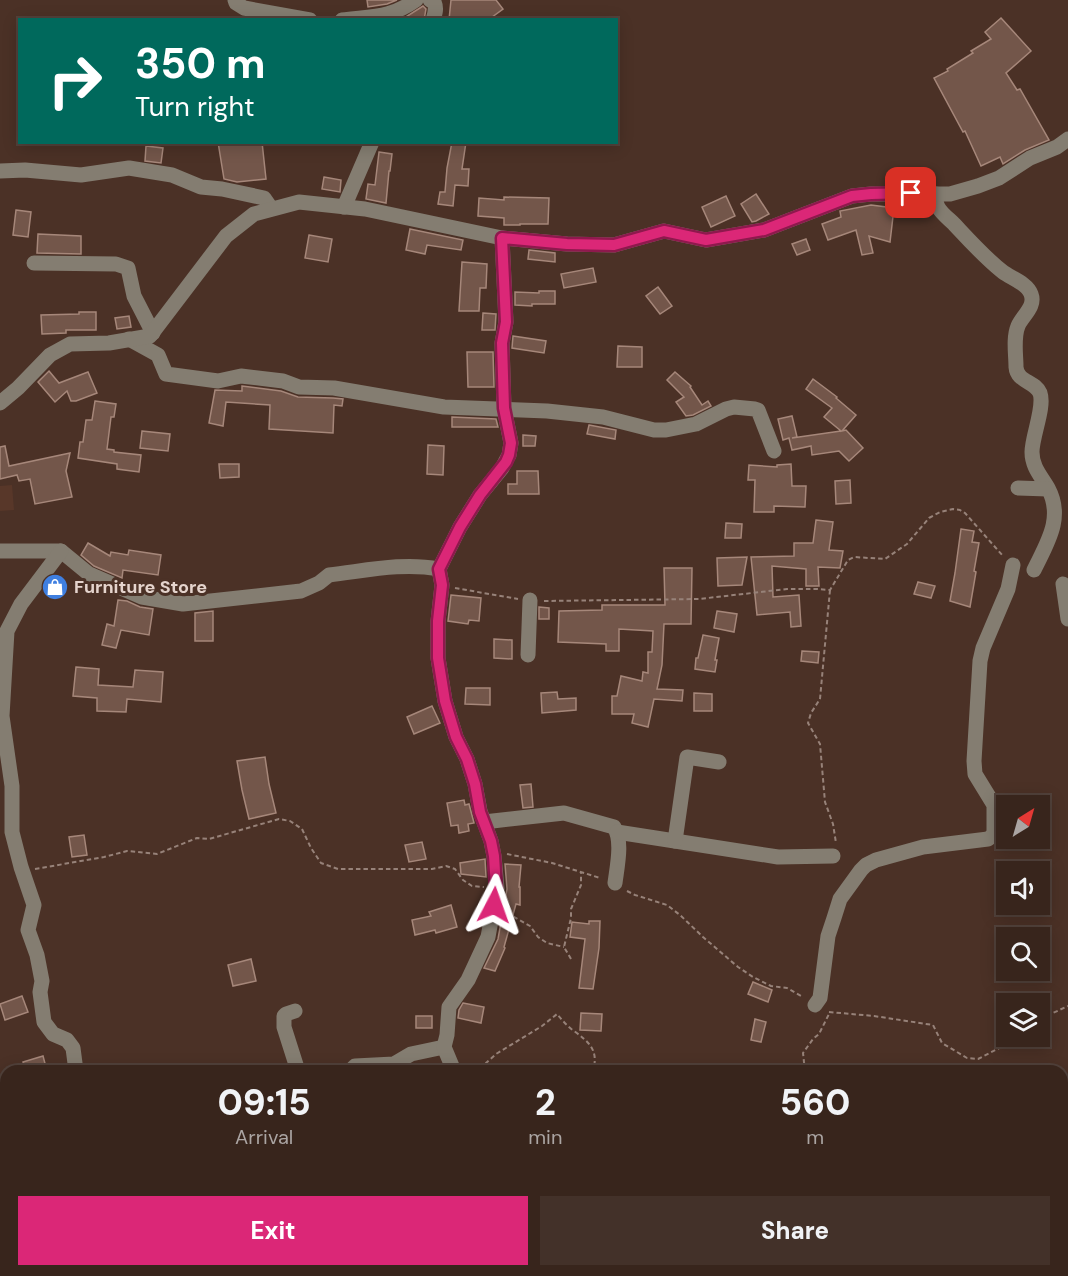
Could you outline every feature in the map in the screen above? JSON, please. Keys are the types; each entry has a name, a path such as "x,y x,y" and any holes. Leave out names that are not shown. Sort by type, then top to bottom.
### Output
{"street":[{"path":"235,0 244,8 299,18"},
{"path":"361,18 389,15 416,0"},
{"path":"430,0 435,4 434,18"},
{"path":"0,403 18,388 50,354 70,345 109,343 150,336 226,236 254,214 271,208 299,202 365,209 502,238 567,244 614,245 664,231 706,240 764,230 852,196 950,194 999,178 1030,158 1057,147 1068,139"},
{"path":"344,207 371,144"},
{"path":"0,171 25,170 81,176 129,168 172,175 201,187 264,198 271,208"},
{"path":"936,194 937,207 1003,272 1031,293 1032,301 1029,311 1018,324 1016,333 1016,371 1040,393 1041,404 1032,460 1051,496 1061,508 1034,570"},
{"path":"452,1065 444,1047 449,1007 468,980 488,937 496,888 491,841 480,812 475,784 467,759 456,737 445,701 438,658 438,621 442,585 439,569 460,527 509,455 511,443 504,408 502,343 506,322 502,238"},
{"path":"34,262 116,264 128,268 134,296 153,333"},
{"path":"129,339 158,355 166,374 218,381 241,376 283,381 298,387 334,387 444,407 504,408 603,417 654,430 696,424 734,407 755,409 758,410 774,451"},
{"path":"1018,488 1048,489"},
{"path":"0,551 61,551 89,574 142,597 183,604 301,591 320,583 328,575 403,566 439,569"},
{"path":"61,551 21,604 7,631 2,716 12,786 12,832 34,905 28,930 37,955 42,981 40,992 44,1022 53,1034 67,1040 73,1048 75,1065"},
{"path":"815,1005 820,998 828,936 840,899 861,870 876,860 923,847 988,839 992,836 994,805 975,774 978,676 983,648 1008,589 1013,565"},
{"path":"1063,584 1068,619"},
{"path":"528,655 530,600"},
{"path":"675,841 687,757 719,762"},
{"path":"484,822 564,813 614,827 617,832 618,852 615,883"},
{"path":"617,832 778,857 834,856"},
{"path":"295,1011 284,1016 284,1027 296,1065"},
{"path":"374,1065 394,1064 411,1054 444,1047"}],"path":[{"path":"834,856 837,848 833,824 825,802 820,744 808,723 811,712 820,699 830,591 848,560 854,557 885,559 907,544 929,518 940,512 960,510 1013,565"},
{"path":"442,585 511,599 556,601 699,599 787,589 830,591"},
{"path":"21,867 31,870 127,851 157,854 197,838 209,838 279,819 290,820 302,829 321,863 338,869 432,869 446,866 455,869 463,880 472,886 496,888"},
{"path":"494,856 506,854 552,863 615,883"},
{"path":"564,947 567,941 571,909 581,885 581,872"},
{"path":"494,905 530,926 537,937 547,943 564,947 571,959"},
{"path":"1050,1014 1068,1006"},
{"path":"804,1065 803,1053 819,1034 831,1012"},
{"path":"485,1065 496,1054 542,1026 556,1014 588,1042 595,1056 595,1065"}],"shaded area":[{"path":"12,485 14,510 0,511 0,486"}],"building":[{"path":"367,0 397,0 368,7"},
{"path":"451,0 496,0 503,9 491,18 449,18"},
{"path":"423,6 426,9 424,18 404,18"},
{"path":"1001,18 1031,51 1006,73 1017,90 1020,89 1049,140 1025,150 1003,164 1000,157 981,166 965,131 963,132 934,78 948,71 947,69 973,53 971,51 991,39 985,32"},
{"path":"218,144 262,144 266,179 237,182 224,179"},
{"path":"452,144 466,144 462,169 469,169 468,186 455,185 453,206 438,204 440,192 445,192"},
{"path":"146,146 163,148 161,163 145,161"},
{"path":"379,152 392,154 386,203 366,199 368,184 375,185"},
{"path":"324,177 341,180 340,192 322,189"},
{"path":"756,194 769,214 752,222 741,204"},
{"path":"726,196 735,216 711,227 702,207"},
{"path":"504,197 549,198 548,224 504,225 504,218 478,216 479,198 504,200"},
{"path":"871,205 894,208 890,242 869,236 873,253 862,255 856,230 828,240 822,224 841,217 840,211"},
{"path":"16,210 31,212 28,237 13,235"},
{"path":"410,229 463,240 461,250 427,245 425,254 406,250"},
{"path":"38,234 81,236 81,254 37,253"},
{"path":"309,235 332,239 328,262 305,258"},
{"path":"806,239 810,250 797,255 792,244"},
{"path":"529,250 555,253 555,262 528,259"},
{"path":"462,262 487,264 486,288 480,288 479,311 459,311"},
{"path":"593,268 596,282 564,288 561,274"},
{"path":"658,287 672,306 660,314 646,296"},
{"path":"539,291 555,291 555,304 515,305 515,292 539,293"},
{"path":"79,312 96,312 96,330 66,330 66,333 42,334 41,315 79,314"},
{"path":"483,313 496,314 495,330 482,330"},
{"path":"129,316 131,327 117,329 115,318"},
{"path":"513,336 546,341 544,353 512,348"},
{"path":"618,346 642,347 642,367 617,367"},
{"path":"467,352 493,352 494,387 468,387"},
{"path":"49,371 59,383 88,372 97,393 71,401 67,391 55,402 38,382"},
{"path":"675,372 691,386 702,405 708,401 711,406 686,416 676,402 684,397 667,380"},
{"path":"813,379 856,415 842,431 846,430 863,448 849,461 839,451 812,455 811,446 792,450 789,438 783,440 778,419 792,416 797,437 792,438 841,431 824,417 832,408 806,389"},
{"path":"242,386 281,391 298,397 343,399 342,406 334,405 333,433 269,429 270,405 226,402 223,426 209,423 215,390 242,391"},
{"path":"95,401 116,404 114,417 111,417 107,449 141,455 139,472 117,469 117,464 78,458 86,420 92,420"},
{"path":"452,417 496,419 498,427 452,427"},
{"path":"589,425 616,430 615,439 587,434"},
{"path":"142,431 170,434 168,451 140,448"},
{"path":"523,435 536,436 535,446 523,446"},
{"path":"428,445 444,446 443,475 427,474"},
{"path":"5,446 9,466 70,453 66,471 72,497 35,504 30,479 19,481 17,475 0,479 0,447"},
{"path":"219,464 239,464 239,477 220,478"},
{"path":"791,464 792,486 806,486 805,507 774,506 774,512 754,512 755,480 748,480 749,465 777,467 777,465"},
{"path":"517,471 538,471 539,494 508,494 508,484 517,484"},
{"path":"850,480 851,503 836,504 835,481"},
{"path":"816,520 833,522 829,550 843,551 840,568 818,567 819,586 806,586 806,569 772,566 773,597 799,595 801,626 791,627 790,612 757,615 751,557 794,556 794,543 813,543"},
{"path":"726,523 742,524 741,538 725,538"},
{"path":"961,529 974,531 972,542 979,543 970,607 950,601"},
{"path":"88,543 110,556 111,552 128,555 129,550 161,555 158,575 123,570 122,578 94,566 81,555"},
{"path":"747,557 742,585 718,586 717,558"},
{"path":"664,568 692,568 691,624 664,624 662,665 657,689 683,690 682,701 654,699 648,727 632,723 634,714 612,714 612,696 617,696 621,676 642,681 643,672 648,673 648,652 652,652 653,631 619,629 619,651 606,651 606,644 558,642 559,611 602,610 602,605 665,605"},
{"path":"918,582 935,586 931,598 914,594"},
{"path":"451,595 481,598 479,621 469,620 468,624 448,621"},
{"path":"118,600 153,609 149,635 121,630 116,648 102,645 107,624 114,626"},
{"path":"539,607 549,608 549,619 539,619"},
{"path":"213,611 213,641 195,641 195,613"},
{"path":"717,611 737,614 734,632 714,628"},
{"path":"703,635 719,638 715,672 695,669"},
{"path":"494,639 512,640 512,659 494,658"},
{"path":"802,651 819,652 818,663 801,661"},
{"path":"76,667 99,669 98,685 133,687 135,670 163,672 161,702 127,699 126,712 97,711 97,698 73,696"},
{"path":"466,688 490,688 490,705 465,704"},
{"path":"557,692 558,699 576,698 576,710 542,713 541,693"},
{"path":"694,693 712,694 712,711 694,711"},
{"path":"432,706 440,723 414,734 407,717"},
{"path":"265,757 276,813 249,819 237,761"},
{"path":"531,784 533,807 523,808 520,785"},
{"path":"464,800 465,805 469,804 474,823 468,824 469,831 459,833 458,825 451,826 447,803"},
{"path":"84,835 87,855 72,857 69,837"},
{"path":"422,842 426,859 409,862 405,845"},
{"path":"485,859 486,877 461,874 460,863"},
{"path":"505,864 521,865 520,905 516,904 505,948 495,971 484,968 498,939 507,889"},
{"path":"451,905 457,927 436,933 435,930 415,935 412,920 431,916 429,912"},
{"path":"589,921 600,921 593,989 579,988 585,939 570,937 572,922 589,924"},
{"path":"251,959 256,981 233,986 228,965"},
{"path":"753,982 772,990 768,1002 748,994"},
{"path":"22,996 28,1012 5,1020 0,1004"},
{"path":"463,1003 484,1007 481,1023 458,1018"},
{"path":"581,1013 602,1014 601,1031 580,1030"},
{"path":"416,1016 432,1016 432,1028 416,1028"},
{"path":"755,1019 766,1022 761,1042 751,1040"},
{"path":"43,1056 45,1065 24,1065 23,1062"}],"place":[{"name":"Furniture Store","path":"55,587"}],"route":[{"path":"494,905 496,888 494,856 480,812 475,784 467,759 456,737 445,701 438,658 438,621 442,585 439,569 460,527 509,455 511,443 504,408 502,343 506,322 502,238 567,244 614,245 664,231 706,240 764,230 852,196 911,193"}]}
